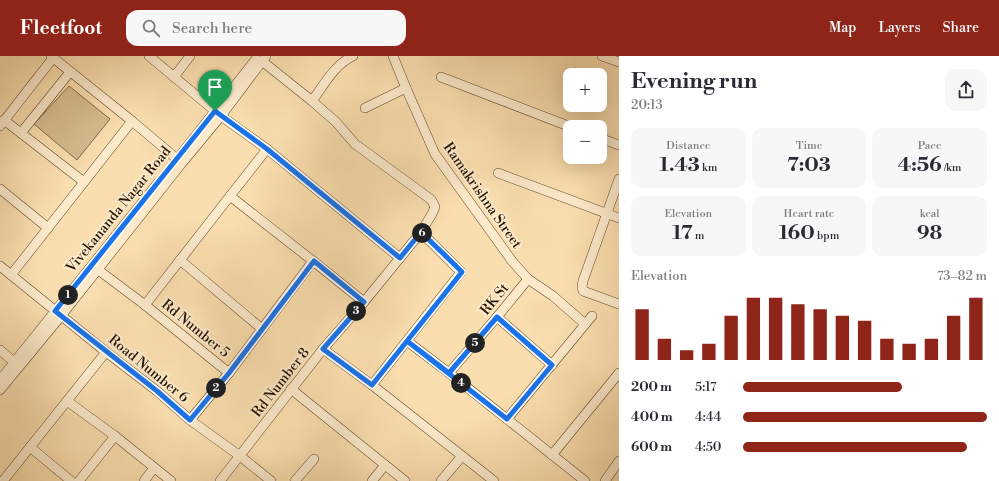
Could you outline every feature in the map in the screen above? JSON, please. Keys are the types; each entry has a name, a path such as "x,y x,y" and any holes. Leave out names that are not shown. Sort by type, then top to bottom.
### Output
{"street":[{"path":"149,56 218,113 267,149 400,258"},
{"path":"174,77 190,56"},
{"path":"262,58 312,101 337,67 353,56"},
{"name":"Ramakrishna Street","path":"393,56 435,154 512,261 528,279 553,296 585,324"},
{"path":"602,56 619,62"},
{"path":"84,182 21,133 2,123 52,57 177,159"},
{"name":"Vivekananda Nagar Road","path":"0,380 14,362 97,269 262,58"},
{"path":"21,133 70,72"},
{"path":"441,77 563,124"},
{"path":"365,108 406,88"},
{"name":"Rd Number 8","path":"220,481 323,349 364,302 421,232 435,207 429,198 355,144 336,122 312,101"},
{"name":"Vivekananda Nagar Road","path":"0,390 177,159 218,113"},
{"path":"11,275 132,121"},
{"path":"607,141 619,145"},
{"path":"145,305 267,149"},
{"path":"498,173 619,218"},
{"path":"619,179 582,286 583,291 619,304"},
{"path":"0,188 48,228"},
{"path":"230,196 364,302"},
{"path":"372,385 462,272 421,232"},
{"path":"180,260 262,329"},
{"path":"190,420 229,373 314,261"},
{"name":"Road Number 6","path":"0,266 106,352 157,391 190,420 240,456 271,481"},
{"name":"Rd Number 5","path":"97,269 145,305 229,373"},
{"name":"RK St","path":"449,373 528,279"},
{"path":"507,419 592,316"},
{"path":"497,317 552,365"},
{"path":"407,341 585,481"},
{"path":"323,349 372,385 494,481"},
{"path":"0,350 14,362"},
{"path":"3,481 106,352"},
{"path":"552,454 619,373"},
{"path":"291,390 406,481"},
{"path":"67,401 115,436 171,481"},
{"path":"79,481 115,436"},
{"path":"30,447 71,481"},
{"path":"441,481 462,456"},
{"path":"295,481 314,458"},
{"path":"605,481 619,461"},
{"path":"372,481 385,465"},
{"path":"144,481 154,468"}],"shaded area":[{"path":"69,86 110,119 77,160 34,124"}],"route":[{"path":"215,111 55,311 157,391 190,420 229,373 314,261 364,302 323,349 372,385 407,341 507,419 552,365 497,317 449,373 407,341 462,272 421,232 400,258 267,149 215,111"}]}
